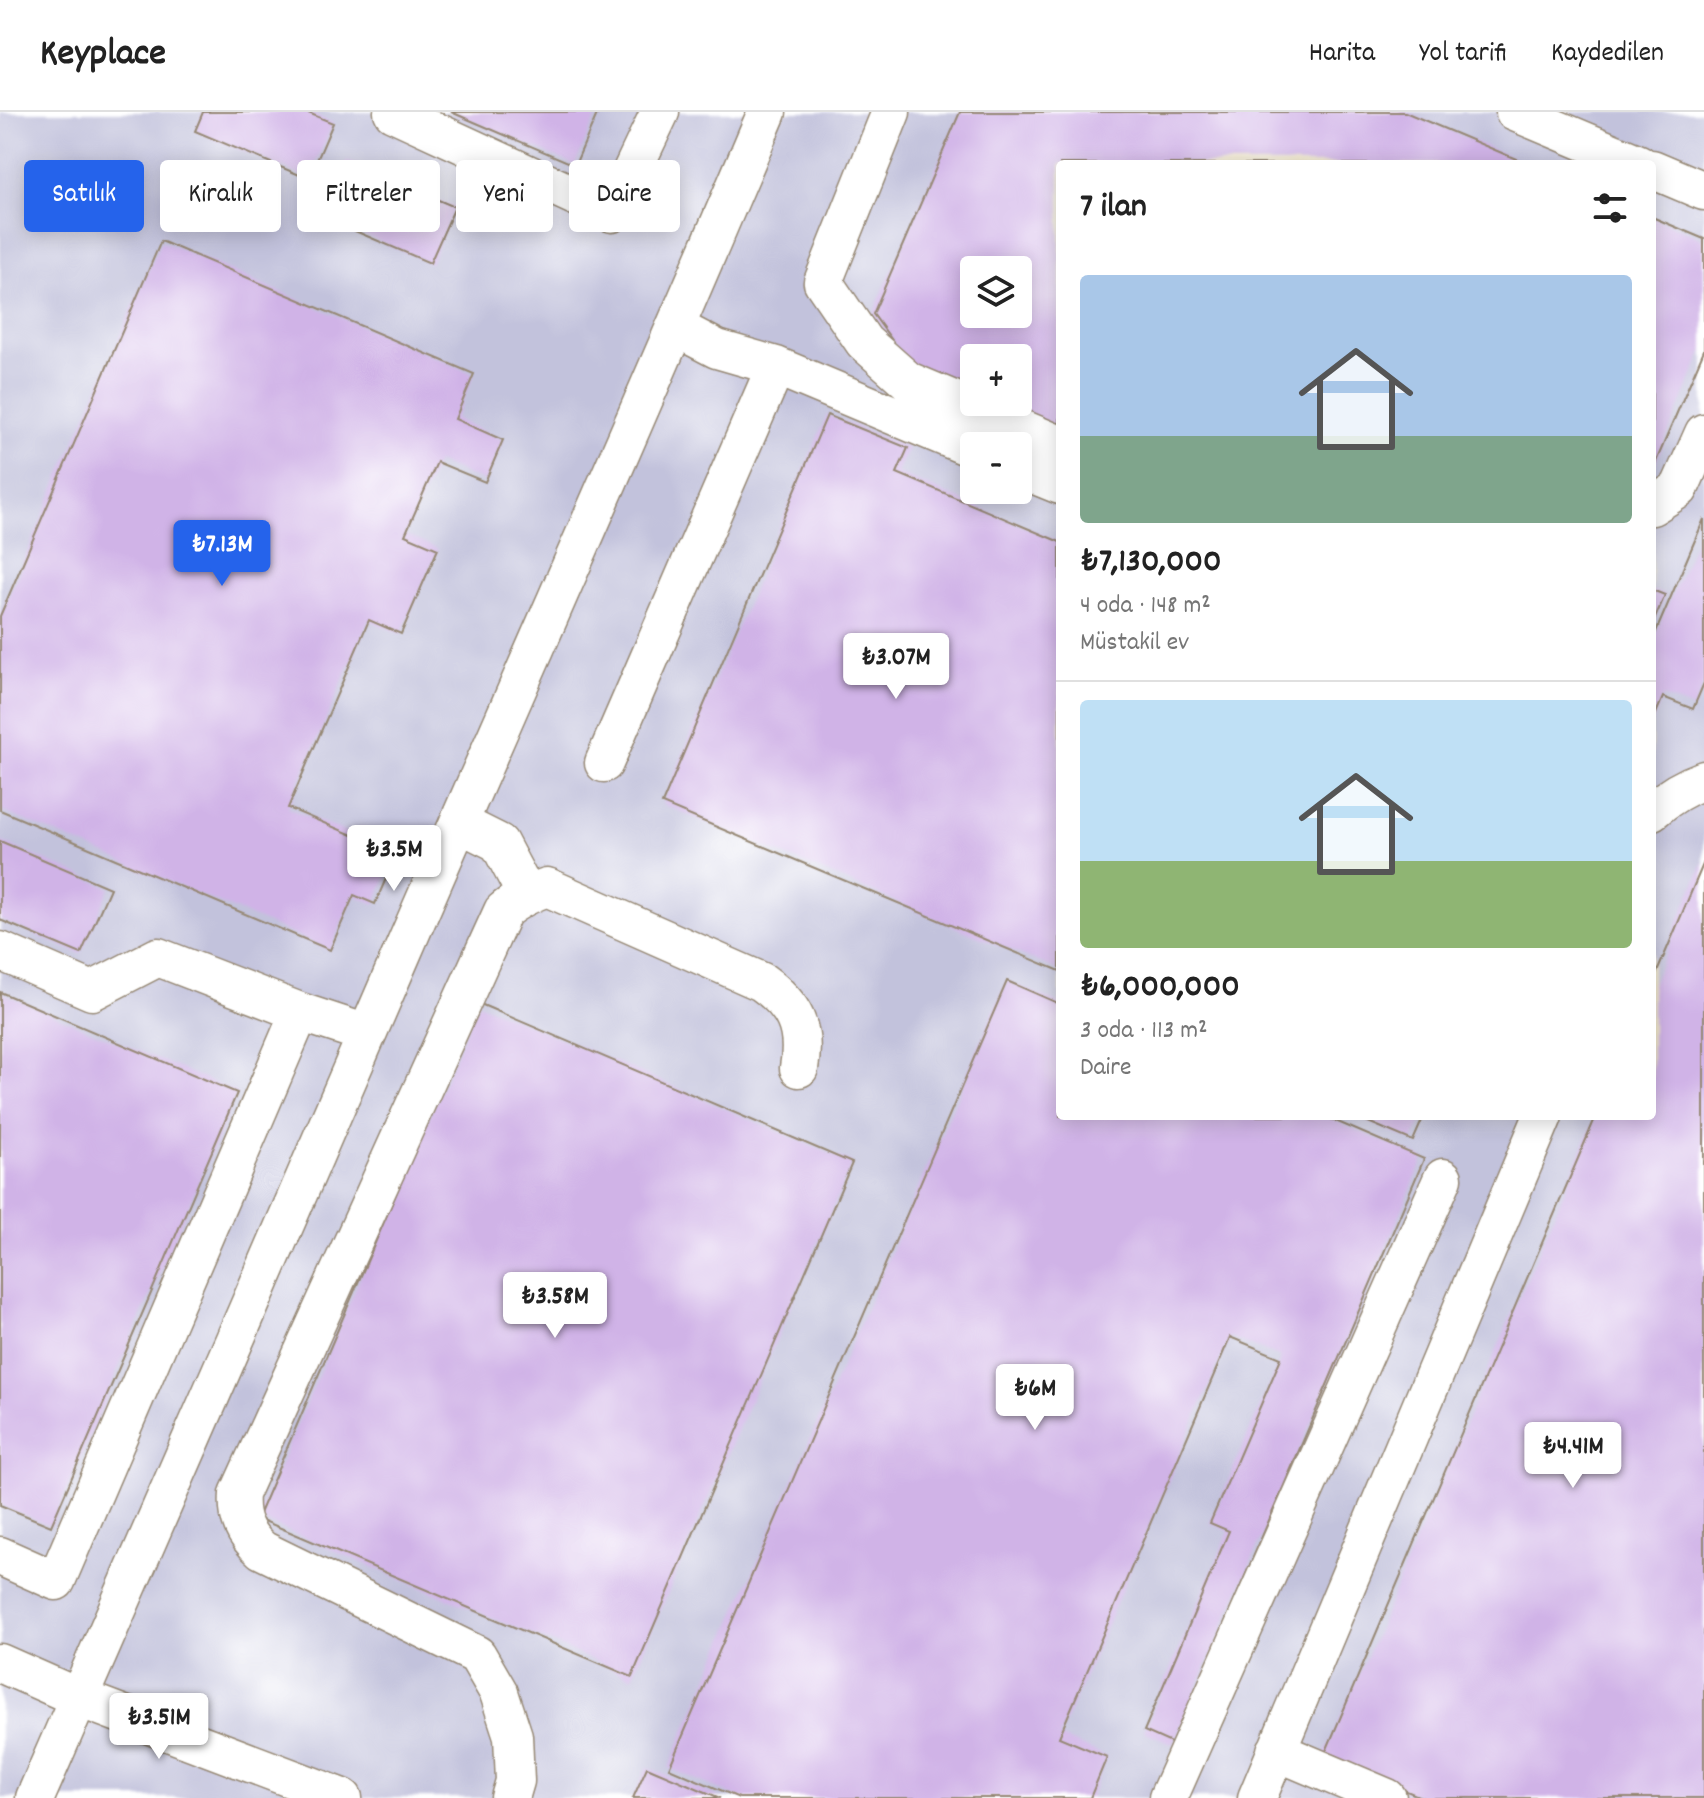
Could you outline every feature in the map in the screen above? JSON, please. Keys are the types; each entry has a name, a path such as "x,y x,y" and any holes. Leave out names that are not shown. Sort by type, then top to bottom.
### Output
{"street":[{"path":"393,112 612,213 660,112"},
{"path":"35,1798 159,1519 767,112"},
{"path":"891,112 823,282 864,342 908,381 1056,443"},
{"path":"1515,112 1629,160"},
{"path":"1656,171 1704,191"},
{"path":"675,327 717,349 776,366 960,443"},
{"path":"604,763 776,366"},
{"path":"1656,503 1679,489 1704,433"},
{"path":"1032,474 1056,483"},
{"path":"1656,807 1686,786 1704,780"},
{"path":"459,823 499,843 526,894"},
{"path":"510,1798 515,1781 513,1736 499,1693 477,1655 262,1550 244,1530 238,1506 239,1494 503,911 526,894 547,887 762,982 783,999 797,1022 802,1053 799,1068"},
{"path":"0,951 92,991 158,957 300,1012 367,1034"},
{"path":"0,1556 56,1581 300,1012"},
{"path":"1257,1798 1541,1120"},
{"path":"1168,1798 1443,1178"},
{"path":"0,1663 79,1698 343,1798"},
{"path":"1276,1751 1387,1798"}],"shaded area":[{"path":"0,112 1704,112 1704,1798 0,1798"}],"building":[{"path":"203,112 306,112 333,123 317,160 297,160 297,174 281,167 281,160 264,160 195,131"},
{"path":"451,112 598,112 577,160 569,162"},
{"path":"960,112 1405,112 1519,160 1056,160 1056,432 1018,416 1032,416 1032,344 960,344 960,391 916,373 873,314"},
{"path":"440,201 455,207 430,263 357,232 440,232"},
{"path":"1656,219 1704,239 1704,350 1656,462"},
{"path":"161,241 474,374 455,419 503,440 485,482 437,462 405,535 438,549 401,634 369,620 288,808 357,837 361,827 401,844 375,904 354,895 330,950 0,810 0,616"},
{"path":"827,415 908,448 897,473 960,500 960,504 970,504 1056,540 1056,969 662,804"},
{"path":"1704,519 1704,683 1693,709 1663,697 1656,714 1656,632"},
{"path":"1656,592 1665,595 1656,616"},
{"path":"0,841 110,888 81,954 0,920"},
{"path":"1704,862 1704,1798 1423,1798 1324,1756 1594,1120 1656,1120 1656,975"},
{"path":"1007,981 1056,1002 1056,1120 1333,1120 1424,1159 1173,1744 1144,1731 1229,1531 1210,1523 1281,1358 1230,1337 1059,1737 1107,1757 1090,1798 739,1798 669,1768"},
{"path":"0,992 237,1093 51,1526 0,1505"},
{"path":"478,1003 852,1163 632,1677 257,1518"},
{"path":"1363,1120 1422,1120 1413,1141"},
{"path":"647,1767 720,1798 633,1798"}]}
